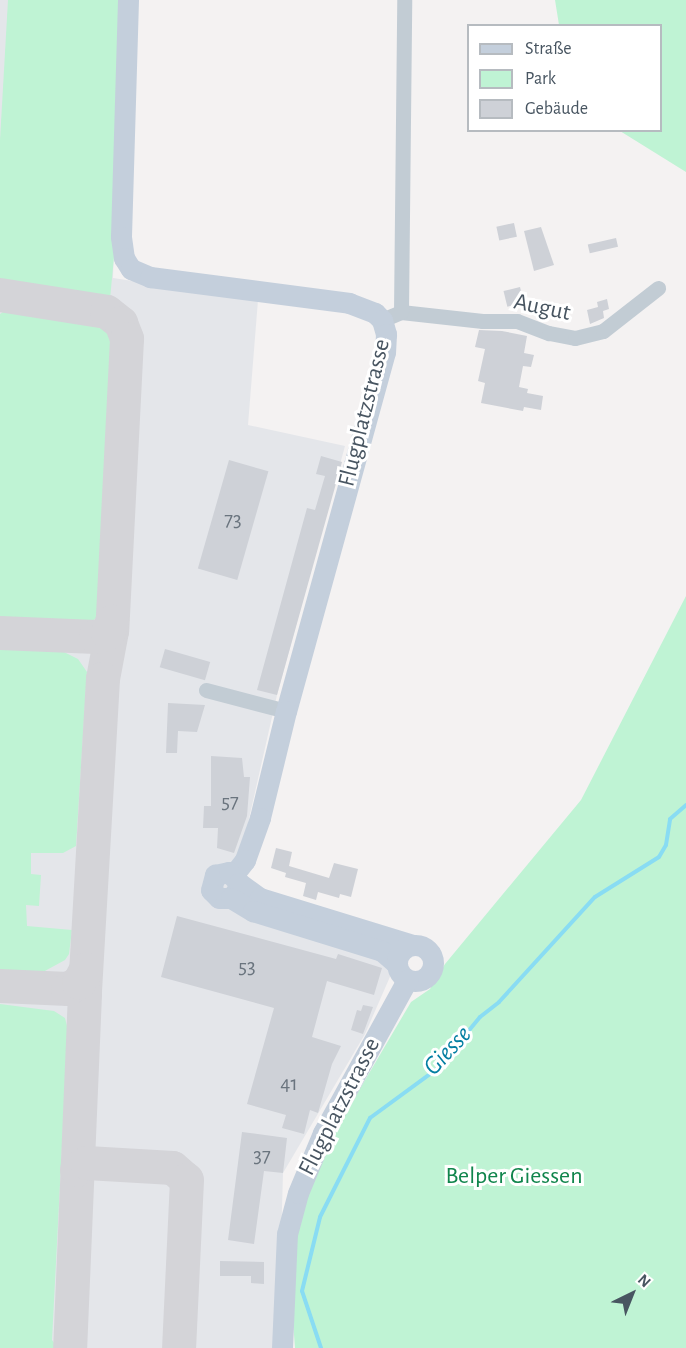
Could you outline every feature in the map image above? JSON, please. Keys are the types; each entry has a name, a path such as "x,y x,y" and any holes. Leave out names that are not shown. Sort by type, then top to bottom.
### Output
{"street":[{"name":"Flugplatzstrasse","path":"128,0 121,237 124,258 131,268 150,277 349,303 375,313 391,316 386,334 385,352 286,711 260,818 234,885"},
{"path":"391,316 404,0"},
{"name":"Augut","path":"391,316 517,321 549,333 575,338 603,331 658,288"},
{"path":"206,690 286,711"},
{"path":"234,885 260,898 428,950 433,964 426,978 415,982 382,951 253,910 234,885"},
{"path":"402,971 401,951 413,945"},
{"name":"Flugplatzstrasse","path":"282,1348 287,1234 298,1193 323,1133 349,1089 402,971"}],"shaded area":[{"path":"0,0 122,0 113,278 258,300 248,425 345,446 277,695 231,898 396,963 365,1034 283,1173 278,1348 0,1348"}],"green space":[{"path":"8,0 123,0 114,257 110,299 0,281 0,140"},
{"path":"555,0 686,0 686,172 622,132 662,132 662,24 559,24"},
{"path":"22,308 96,319 111,326 120,340 106,606 104,612 91,622 0,619 0,314 6,310"},
{"name":"Belper Giessen","path":"686,596 686,1348 295,1348 290,1281 295,1228 314,1174 348,1109 411,1002 430,989 445,964 581,800"},
{"path":"0,647 64,652 78,659 87,672 76,846 63,853 31,853 31,874 41,875 39,906 26,905 27,926 72,930 69,954 65,960 43,972 0,970"},
{"path":"0,1004 54,1011 65,1018 68,1030 52,1340 58,1348 0,1348"}],"building":[{"path":"514,223 517,237 499,240 496,227"},
{"path":"541,227 554,265 534,271 524,231"},
{"path":"616,238 618,247 590,253 588,245"},
{"path":"520,287 524,303 507,307 504,291"},
{"path":"607,299 609,309 603,311 604,318 590,324 587,310 598,307 597,302"},
{"path":"479,330 502,331 527,336 524,353 534,355 531,367 523,366 519,387 528,389 527,393 543,396 541,410 524,407 523,411 481,403 485,383 478,381 485,349 475,347"},
{"path":"321,456 342,462 277,695 257,690 307,508 315,510 325,476 316,474"},
{"path":"229,460 268,471 237,580 198,569"},
{"path":"165,649 210,662 205,680 160,667"},
{"path":"168,703 205,705 197,732 178,731 177,753 166,753"},
{"path":"211,756 242,758 244,777 250,777 247,816 234,853 217,848 218,828 203,828 204,806 211,806"},
{"path":"276,848 292,852 289,866 329,878 334,863 358,869 351,897 340,894 339,898 318,892 316,900 303,896 306,883 285,877 286,873 271,868"},
{"path":"177,916 336,959 338,954 382,968 374,995 327,981 312,1037 341,1046 332,1064 318,1113 310,1110 304,1134 282,1128 286,1115 247,1104 274,1008 161,977"},
{"path":"363,1005 373,1007 363,1034 351,1030 357,1010 361,1011"},
{"path":"242,1132 287,1138 283,1173 264,1171 254,1244 228,1240"},
{"path":"220,1261 264,1262 264,1284 251,1283 251,1276 220,1276"}],"waterway":[{"name":"Giesse","path":"321,1348 302,1291 320,1217 370,1118 438,1068 480,1017 499,1002 595,897 659,857 666,845 670,819 686,805"}],"taxiway":[{"path":"0,295 107,312 121,323 127,339 112,631 103,679 85,994 70,1348"},
{"path":"0,633 96,637 108,633 112,622"},
{"path":"0,986 68,989 79,983 86,970"},
{"path":"77,1170 87,1163 173,1168 187,1180 179,1348"}]}
